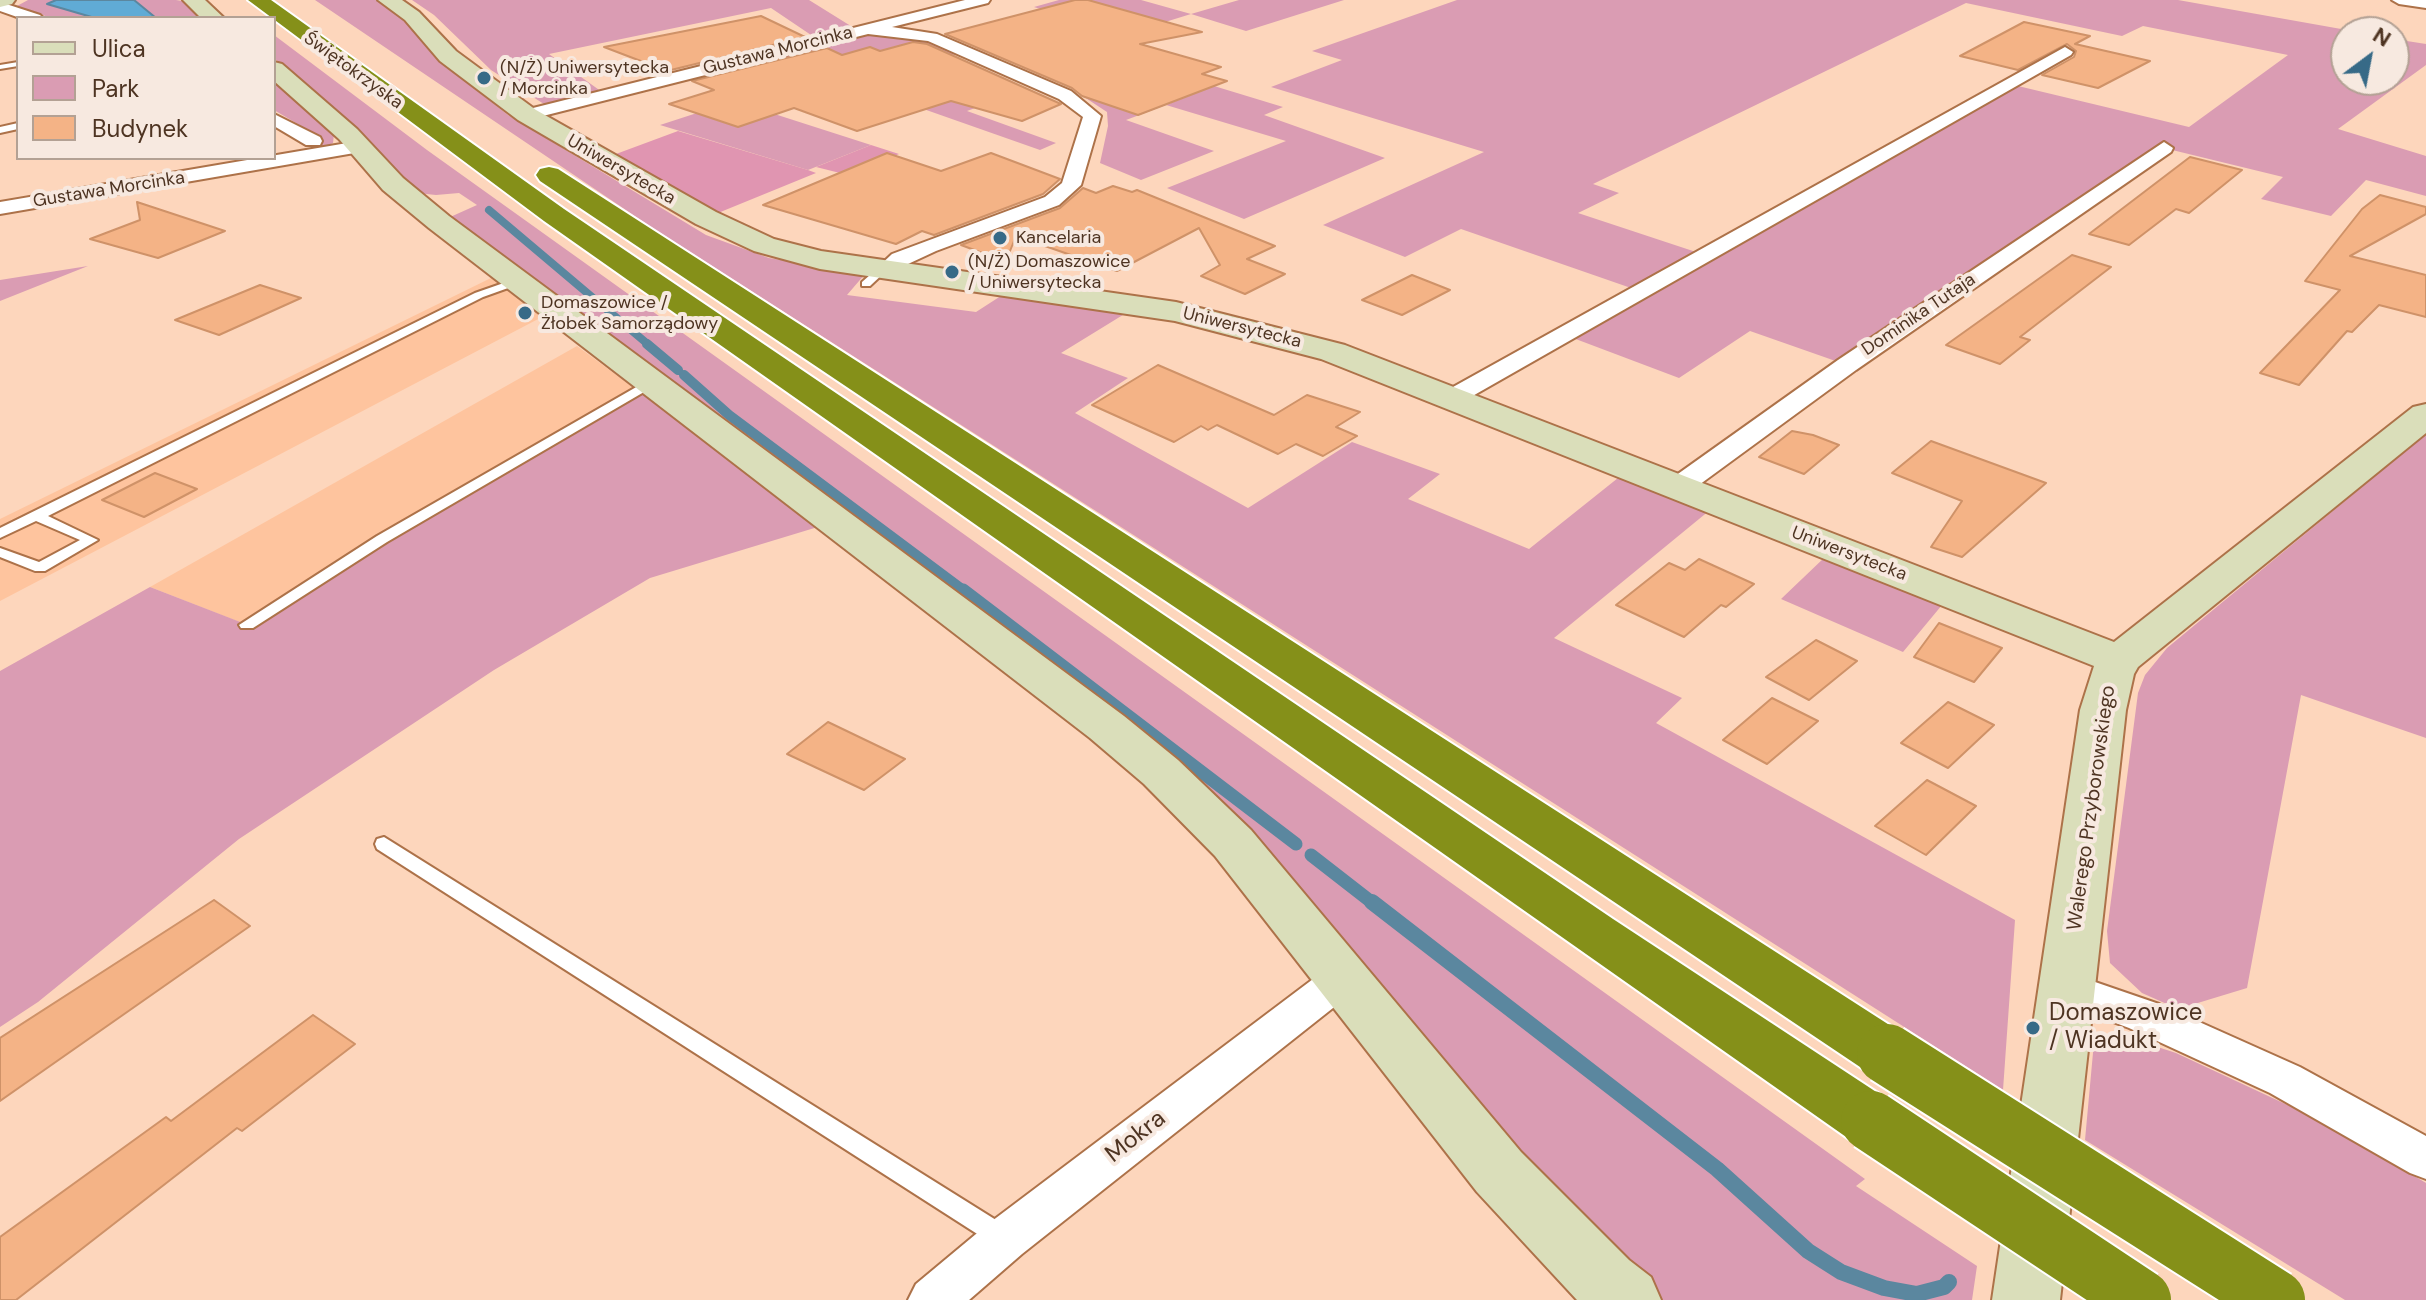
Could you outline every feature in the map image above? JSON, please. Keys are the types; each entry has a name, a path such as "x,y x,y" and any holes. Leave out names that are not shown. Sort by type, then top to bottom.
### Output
{"highway":[{"name":"Świętokrzyska","path":"258,0 467,136"},
{"path":"467,136 1887,1054 2275,1300"},
{"path":"467,136 1594,934 2141,1300"}],"street":[{"path":"193,0 212,16"},
{"name":"Uniwersytecka","path":"388,0 412,16 448,56 527,115 735,233 787,253 878,275 989,291 1093,297 1213,319 1333,352 2119,660"},
{"name":"Gustawa Morcinka","path":"527,115 983,0"},
{"path":"2399,0 2426,2"},
{"path":"2,2 31,16"},
{"path":"867,29 931,37 1065,95 1092,116 1071,185 1052,201 928,246 900,259 878,275"},
{"path":"1453,397 2065,52"},
{"path":"276,71 439,222 1107,727 1161,772 1233,843 1499,1172 1594,1271 1627,1300"},
{"path":"276,120 313,141"},
{"name":"Dominika Tutaja","path":"1678,487 1847,365 2164,148"},
{"name":"Gustawa Morcinka","path":"0,208 365,154"},
{"name":"Walerego Przyborowskiego","path":"2026,1300 2103,710 2119,660 2426,415"},
{"name":"Mokra","path":"933,1300 1005,1239 1343,978"},
{"path":"2066,988 2144,1016 2285,1080 2426,1159"}],"lane":[{"path":"0,534 479,295 518,281"},
{"path":"247,625 382,539 652,382"},
{"path":"0,552 40,568 91,540 36,516"},
{"path":"384,844 1005,1239"}],"shaded area":[{"path":"678,131 816,173 718,213 616,154"},
{"path":"871,145 899,154 848,175 816,167"},
{"path":"493,277 542,317 0,601 0,519"},
{"path":"577,346 638,391 247,625 150,587"}],"green space":[{"path":"28,0 176,0 182,1 199,16 45,16 17,6"},
{"path":"315,0 376,0 401,17 441,62 508,115 706,235 769,258 865,274 847,295 976,312 1007,292 1131,310 1061,353 1128,378 1075,413 1248,508 1352,442 1440,474 1408,499 1529,549 1623,474 1710,510 1554,638 1682,698 1656,723 2015,920 2003,1090 651,227"},
{"path":"412,0 809,0 854,28 814,37 771,8 549,54 602,92 547,106 491,70 434,15"},
{"path":"1059,0 1141,0 1191,14 1123,35 1034,7"},
{"path":"1239,0 1344,0 1246,31 1191,14"},
{"path":"1457,0 2178,0 2330,27 2330,96 2383,96 2338,129 2426,156 2426,196 2366,180 2331,216 2261,199 2283,177 2164,148 1847,365 1750,331 1679,378 1573,338 2018,86 2189,127 2288,55 2143,26 2122,36 1966,3 1593,184 1619,193 1578,213 1696,252 1631,288 1461,229 1405,257 1323,225 1484,152 1271,87 1342,60 1312,51"},
{"path":"875,32 921,39 956,54 848,83 777,57"},
{"path":"276,37 427,150 1865,1179 1856,1186 1977,1266 1972,1300 1663,1300 1558,1205 1246,835 448,218 477,205 459,193 417,193 354,125 276,60"},
{"path":"2410,42 2426,44 2426,65 2410,77"},
{"path":"276,83 334,134 333,143 321,149 297,152 316,146 323,139 276,111"},
{"path":"1097,85 1166,105 1126,120 1214,151 1141,180 1100,163 1108,126 1107,112 1075,91"},
{"path":"1214,86 1283,107 1264,115 1385,158 1244,219 1167,188 1286,141 1166,105"},
{"path":"1018,92 967,111 1056,143 1040,150 878,93"},
{"path":"734,101 871,145 808,170 660,125"},
{"path":"88,266 0,301 0,280"},
{"path":"638,391 821,526 650,578 494,670 239,839 38,1002 0,1027 0,671 150,587 248,625"},
{"path":"2426,434 2426,738 2301,695 2247,988 2178,1009 2142,993 2110,963 2107,931 2138,693 2145,675 2167,648"},
{"path":"1825,557 1942,605 1903,652 1781,599"},
{"path":"2124,1036 2176,1053 2324,1122 2426,1183 2426,1300 2345,1300 2085,1140 2094,1042"}],"water":[{"path":"56,0 134,0 154,16 88,16 47,4"}],"building":[{"path":"1075,0 1088,0 1202,32 1140,44 1221,67 1202,74 1227,81 1138,115 1082,96 1072,88 945,34"},
{"path":"761,16 805,37 667,71 604,47"},
{"path":"2024,22 2090,36 2075,44 2150,61 2098,88 2042,75 2074,57 2076,51 2067,44 2018,70 1960,56"},
{"path":"913,42 927,44 1061,104 1022,121 951,101 857,131 794,108 738,127 669,104 714,90 692,81 827,48 842,55 870,47 880,51"},
{"path":"887,153 941,171 991,153 1060,179 1043,194 934,235 922,231 896,244 763,205"},
{"path":"2190,157 2242,170 2189,213 2176,209 2129,245 2089,234"},
{"path":"1113,186 1132,192 1137,190 1275,246 1247,259 1285,274 1245,294 1201,276 1220,265 1199,228 1117,271 1016,236 1008,256 985,254 961,245 1060,208 1083,188 1096,193"},
{"path":"2380,195 2426,207 2426,214 2350,256 2426,275 2426,317 2379,305 2352,332 2347,331 2299,385 2260,373 2340,290 2305,281 2362,209"},
{"path":"137,202 225,231 158,258 90,239 140,220"},
{"path":"2072,255 2111,267 2020,337 2030,340 2000,364 1946,345"},
{"path":"1412,275 1450,290 1402,315 1362,300"},
{"path":"260,285 301,298 219,335 175,320"},
{"path":"1158,365 1274,415 1307,395 1360,412 1336,427 1357,436 1323,456 1296,444 1278,454 1217,425 1208,430 1201,426 1174,442 1092,405"},
{"path":"1792,431 1839,445 1804,474 1759,457"},
{"path":"1931,441 2046,483 1962,557 1931,547 1962,501 1892,473"},
{"path":"155,473 197,489 144,517 102,500"},
{"path":"1699,559 1754,584 1726,607 1721,605 1684,637 1616,605 1669,563 1685,570"},
{"path":"1939,623 2002,648 1974,682 1914,657"},
{"path":"1816,640 1857,661 1809,700 1766,677"},
{"path":"1772,698 1818,721 1767,764 1723,740"},
{"path":"1948,702 1994,725 1948,768 1901,743"},
{"path":"828,722 905,759 864,790 787,754"},
{"path":"1927,780 1976,806 1926,855 1875,826"},
{"path":"214,900 250,926 0,1101 0,1038"},
{"path":"313,1015 355,1044 242,1131 237,1128 16,1300 0,1300 0,1237 166,1117 171,1121"}],"waterway":[{"path":"489,210 650,346"},
{"path":"647,344 678,370"},
{"path":"684,375 729,415 966,592"},
{"path":"963,590 1296,844"},
{"path":"1311,855 1374,904"},
{"path":"1372,902 1717,1169 1808,1251 1841,1272 1884,1288 1917,1294 1944,1287 1949,1282"}],"place":[{"name":"(N/Ż) Uniwersytecka / Morcinka","path":"484,78"},
{"name":"Kancelaria","path":"1000,238"},
{"name":"(N/Ż) Domaszowice / Uniwersytecka","path":"952,272"},
{"name":"Domaszowice / Żłobek Samorządowy","path":"525,313"},
{"name":"Domaszowice / Wiadukt","path":"2033,1028"}]}
